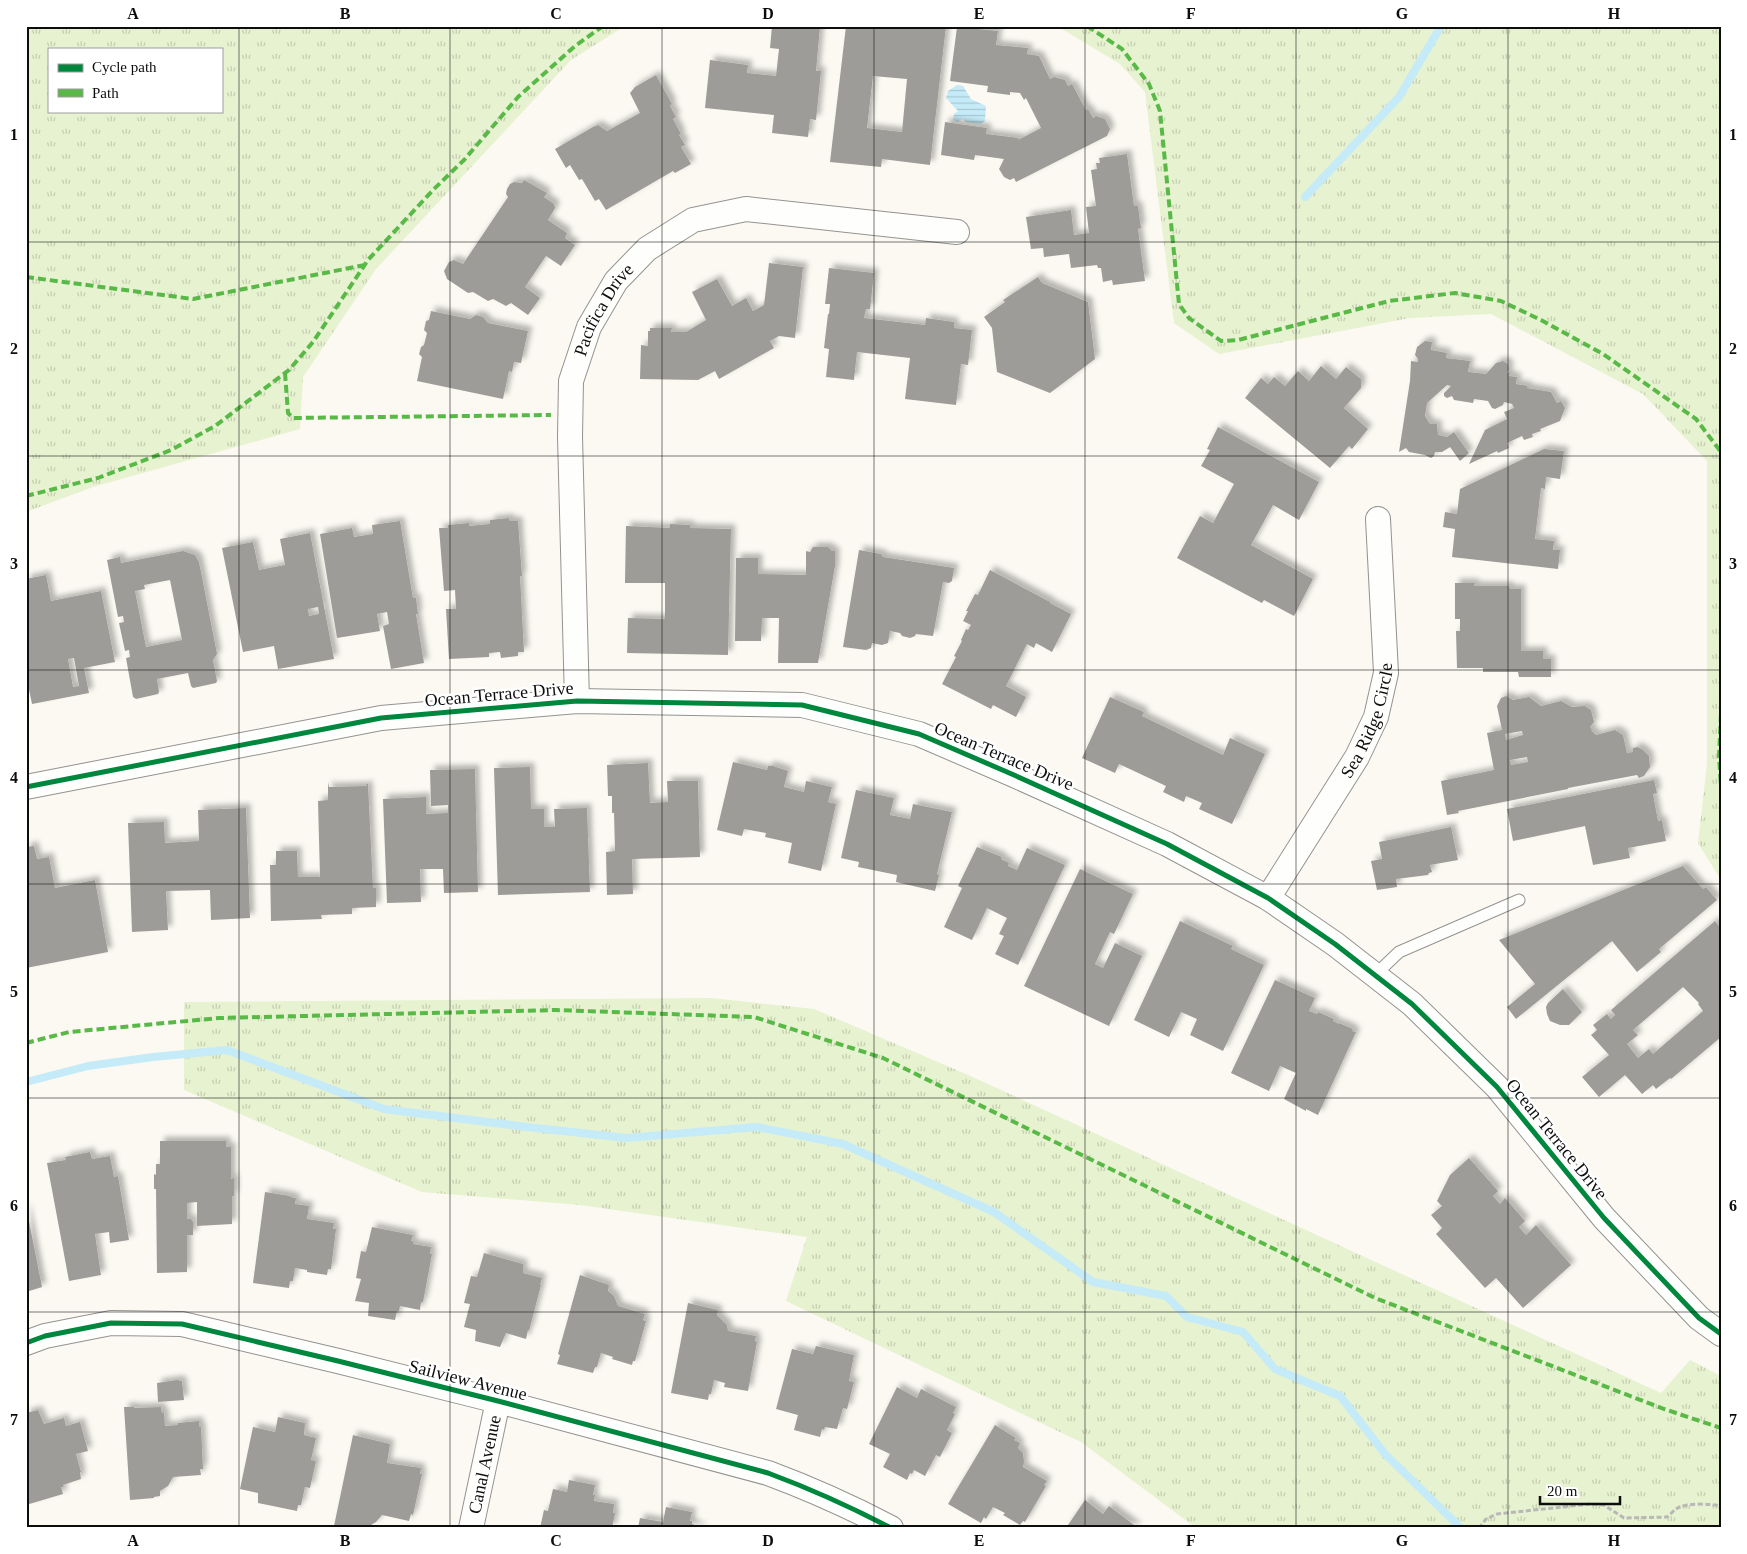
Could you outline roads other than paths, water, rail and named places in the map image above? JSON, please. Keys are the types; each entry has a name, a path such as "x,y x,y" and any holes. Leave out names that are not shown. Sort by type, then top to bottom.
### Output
{"street":[{"name":"Pacifica Drive","path":"577,700 570,437 571,381 589,327 616,281 648,249 693,220 746,209 957,232"},
{"name":"Sea Ridge Circle","path":"1268,898 1357,757 1376,717 1386,674 1378,519"},
{"name":"Ocean Terrace Drive","path":"26,787 381,718 577,700 802,705 919,734 1014,774 1167,844 1268,898 1335,944 1412,1004 1497,1087 1604,1218 1700,1318 1721,1334"},
{"name":"Sailview Avenue","path":"26,1343 45,1336 111,1323 182,1324 498,1401 768,1473 836,1500 891,1528"},
{"name":"Canal Avenue","path":"471,1528 498,1401"}],"lane":[{"path":"1375,975 1399,952 1519,900"}],"water":[{"path":"957,85 963,86 971,99 986,106 985,121 981,124 966,122 962,119 958,122 953,120 954,114 958,111 946,98 948,91"}],"waterway":[{"path":"1305,197 1399,97 1441,26"},
{"path":"26,1082 88,1066 153,1057 227,1050 384,1109 626,1138 757,1127 843,1144 994,1212 1093,1282 1166,1296 1187,1317 1243,1332 1275,1369 1340,1396 1385,1454 1461,1528"}]}
